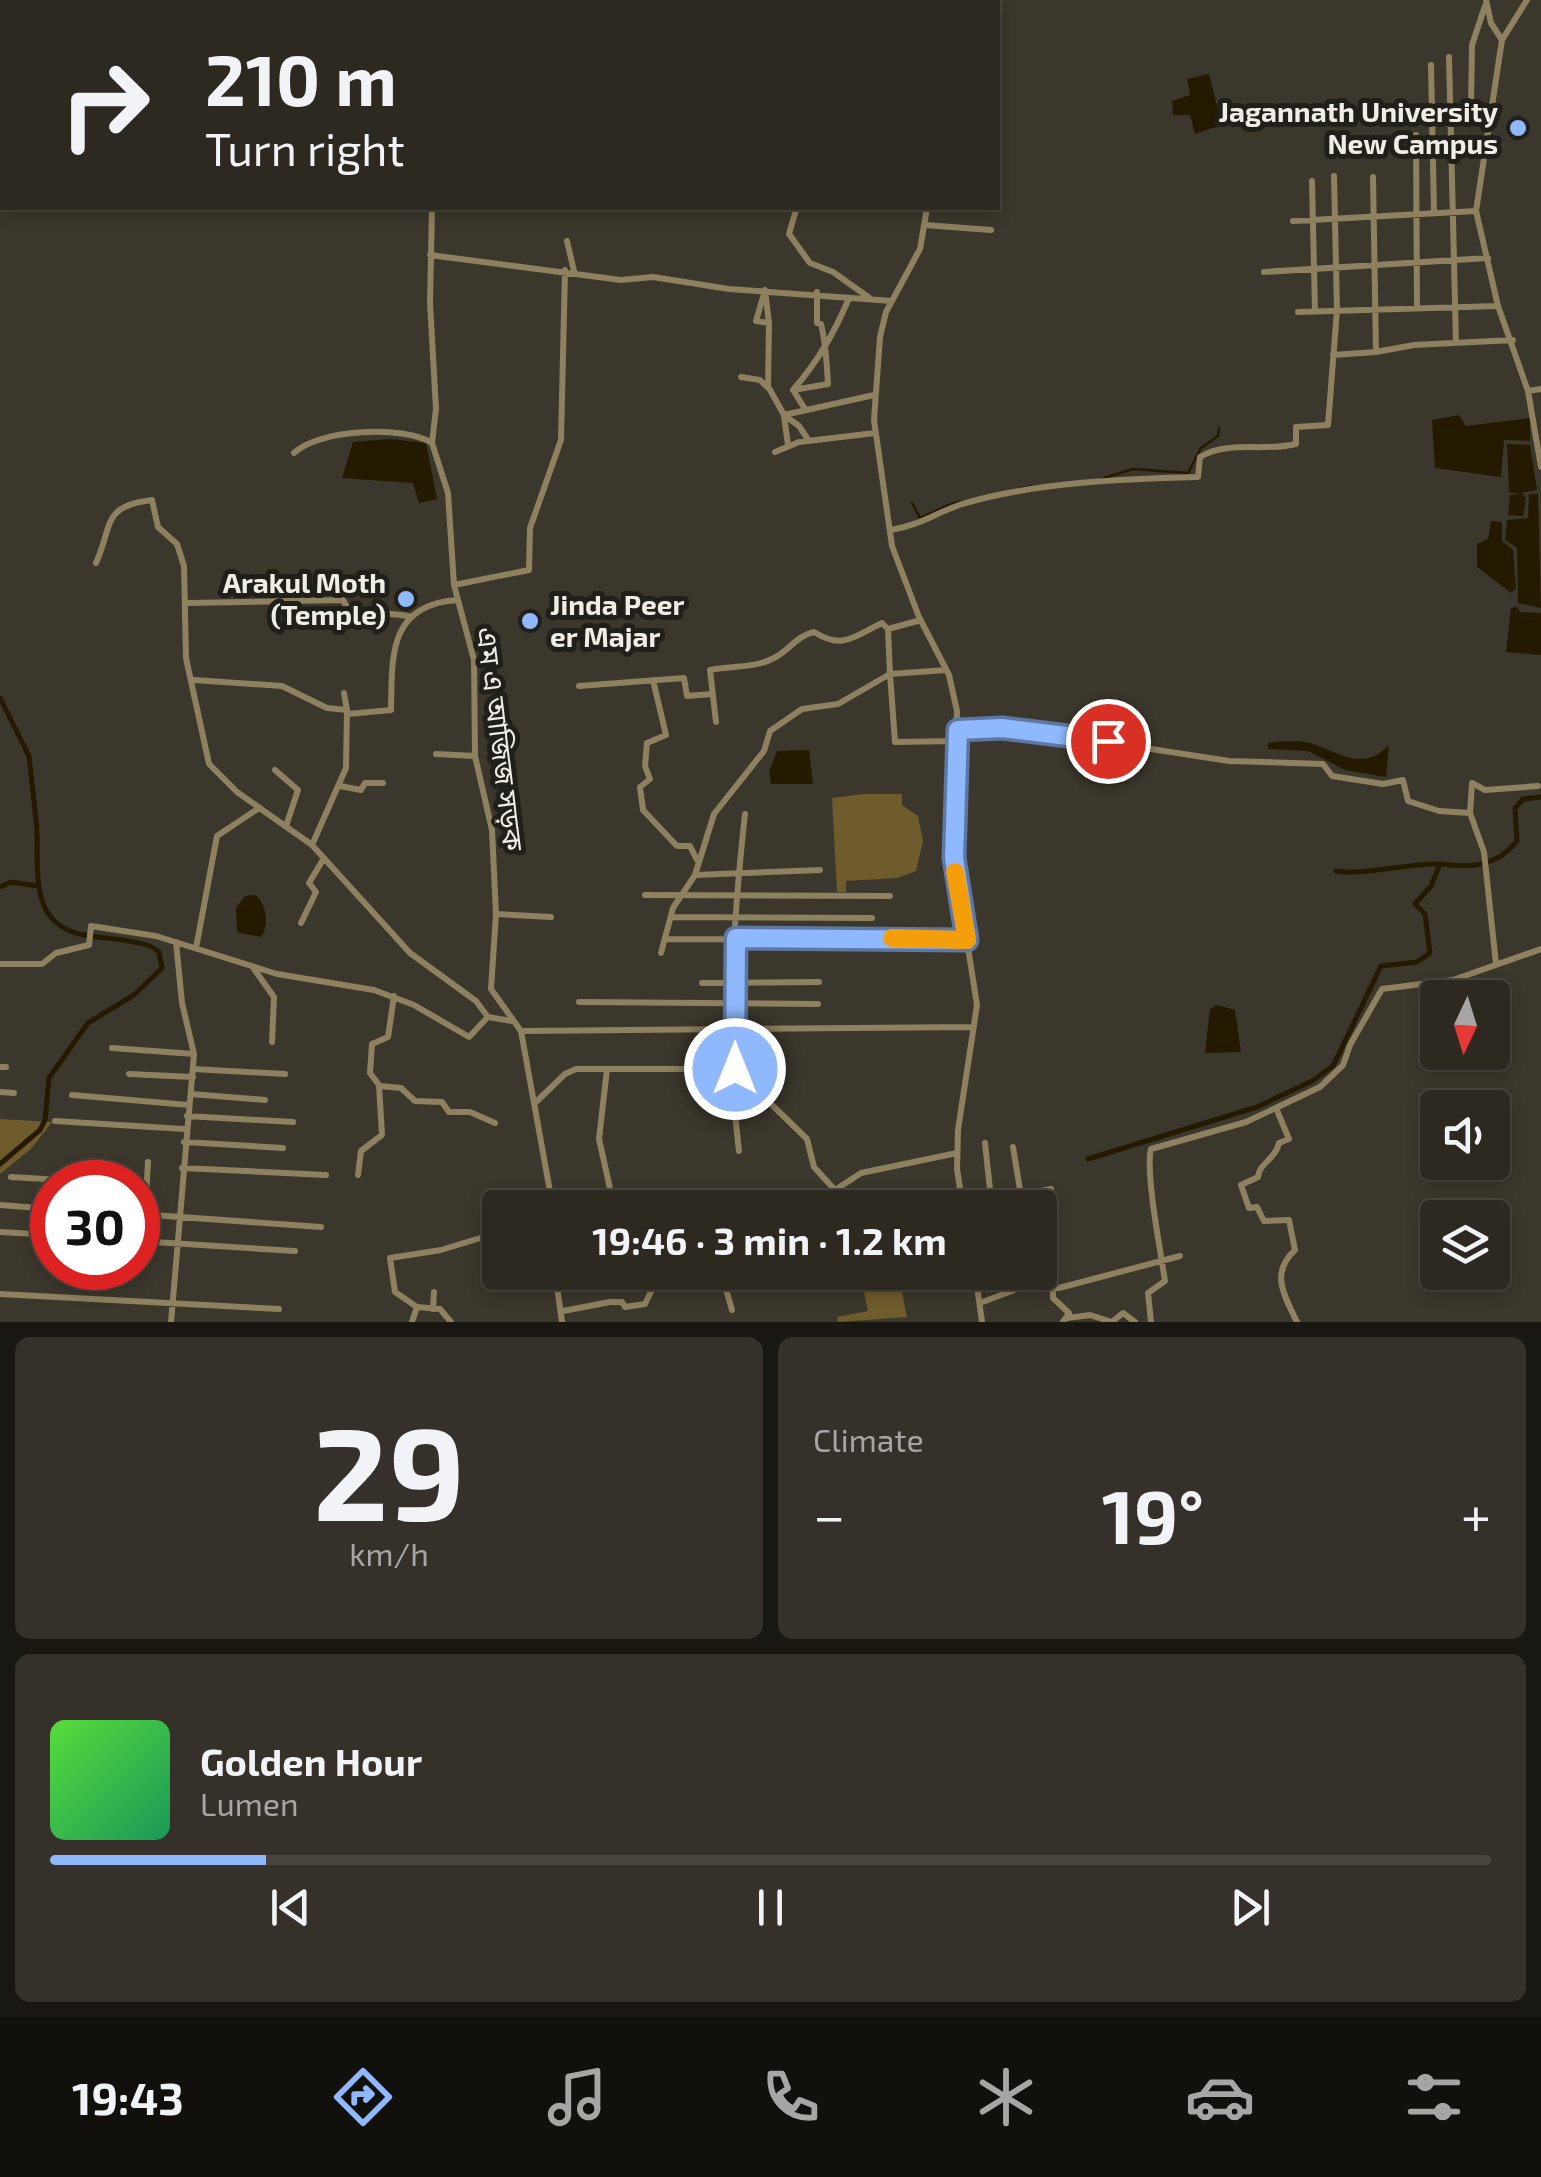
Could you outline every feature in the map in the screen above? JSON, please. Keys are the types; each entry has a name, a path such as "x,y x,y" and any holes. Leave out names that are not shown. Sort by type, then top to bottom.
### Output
{"street":[{"path":"1526,0 1502,40 1476,211 1498,306 1528,391 1541,468"},
{"path":"1486,2 1502,40"},
{"path":"1471,107 1472,46 1486,2"},
{"path":"1450,57 1456,343"},
{"path":"1431,65 1434,212"},
{"path":"1413,111 1489,107"},
{"path":"1416,135 1417,306"},
{"path":"891,530 922,525 964,504 1026,490 1098,485 1128,476 1198,477 1200,457 1213,449 1296,444 1296,427 1328,425 1336,310 1334,176"},
{"path":"1374,176 1376,352"},
{"path":"1312,181 1315,311"},
{"name":"এম এ আজিজ সড়ক","path":"432,210 436,409 432,443 448,493 454,585 474,660 475,756 491,822 496,914 491,989 521,1030"},
{"path":"795,210 789,234 805,258 872,300"},
{"path":"927,210 920,249 892,301 880,336 874,394 875,433 898,564 920,620 946,670 958,730 954,858 977,1005 957,1153 961,1190"},
{"path":"1293,222 1476,211"},
{"path":"925,225 991,230"},
{"path":"454,585 529,570 530,528 561,440 570,270 567,241"},
{"path":"430,256 483,265 570,270 621,280 653,277 892,301"},
{"path":"1264,272 1488,258"},
{"path":"765,290 768,388"},
{"path":"765,290 756,321 768,323"},
{"path":"793,390 828,384 816,292"},
{"path":"793,390 814,371 849,298"},
{"path":"1298,312 1498,306"},
{"path":"1333,355 1513,340"},
{"path":"741,378 760,380 768,388 784,415 788,446"},
{"path":"1528,391 1541,389"},
{"path":"793,390 806,410"},
{"path":"784,415 874,394"},
{"path":"784,415 800,426 809,441"},
{"path":"775,452 809,441 875,433"},
{"path":"294,454 321,438 338,435 390,434 432,443"},
{"path":"96,563 112,516 132,502 152,500 158,527 177,544 184,566 188,604 186,658 194,680 206,759 260,808 312,845 410,953 476,1001 488,1018 512,1021"},
{"path":"188,604 343,600 348,608 362,614 390,611 412,617"},
{"path":"194,680 282,686 327,708 347,712 390,710 390,658 398,634 412,617 458,600"},
{"path":"888,629 920,620"},
{"path":"716,722 710,670 760,664 806,634 814,632 825,641 842,642 882,623 888,629 895,742 958,742"},
{"path":"661,953 671,917 695,874 719,804 764,751 770,731 802,709 838,704 890,674 946,670"},
{"path":"579,686 684,678 687,696 712,694"},
{"path":"653,680 666,735 647,743 645,766 650,778 640,786 644,810 677,846 690,846 697,861"},
{"path":"312,845 340,786 349,745 344,693"},
{"path":"958,730 1035,731 1230,761 1323,764 1332,776 1383,784 1400,779 1408,801 1418,807 1470,813"},
{"path":"436,754 475,756"},
{"path":"275,770 298,790 286,826"},
{"path":"340,786 361,790 365,783 383,783"},
{"path":"1496,964 1494,921 1484,884 1484,852 1470,813 1472,783 1485,790 1538,786"},
{"path":"196,948 217,836 260,808"},
{"path":"739,1151 735,917 745,814"},
{"path":"491,822 516,816"},
{"path":"302,923 316,892 309,883 324,858"},
{"path":"695,874 820,870"},
{"path":"645,896 890,896"},
{"path":"496,914 551,918"},
{"path":"671,917 872,918"},
{"path":"0,964 42,964 56,953 89,945 91,926 176,942 253,968 394,996 469,1037 488,1018"},
{"path":"664,939 967,940"},
{"path":"171,1322 184,1130 192,1094 194,1054 182,1004 176,942"},
{"path":"1151,1322 1148,1293 1165,1281 1152,1230 1156,1204 1151,1149 1246,1122 1309,1094 1339,1072 1382,989 1453,980 1541,950"},
{"path":"253,968 274,997 272,1042"},
{"path":"702,982 819,982"},
{"path":"358,1175 360,1151 382,1134 379,1086 370,1073 372,1044 388,1037 394,996"},
{"path":"579,1002 818,1004"},
{"path":"549,1190 521,1030 974,1027"},
{"path":"112,1048 194,1054"},
{"path":"535,1103 565,1074 606,1069 735,1069 807,1139 814,1168 835,1190 861,1173 957,1153"},
{"path":"606,1069 600,1138 611,1190"},
{"path":"129,1074 286,1074"},
{"path":"379,1086 401,1088 415,1101 442,1102 449,1112 470,1112 495,1123"},
{"path":"0,1092 14,1093"},
{"path":"192,1094 265,1100"},
{"path":"72,1095 189,1105"},
{"path":"1276,1108 1289,1140 1278,1143 1275,1157 1260,1168 1258,1177 1241,1185 1249,1208 1257,1208 1264,1221 1289,1220 1295,1250 1282,1262 1280,1272 1286,1301 1297,1322"},
{"path":"187,1116 294,1122"},
{"path":"55,1122 184,1130"},
{"path":"184,1142 283,1148"},
{"path":"984,1143 991,1190"},
{"path":"1013,1148 1020,1190"},
{"path":"182,1168 326,1175"},
{"path":"10,1178 30,1179"},
{"path":"1046,1190 1051,1189"},
{"path":"0,1205 30,1207"},
{"path":"160,1216 321,1227"},
{"path":"0,1232 30,1234"},
{"path":"451,1322 440,1308 417,1307 395,1292 390,1258 441,1250 482,1237"},
{"path":"160,1242 295,1251"},
{"path":"1057,1287 1180,1256"},
{"path":"559,1290 562,1322"},
{"path":"563,1310 619,1301 634,1307 645,1304 652,1290"},
{"path":"727,1290 732,1310"},
{"path":"977,1290 982,1322"},
{"path":"980,1303 1017,1290"},
{"path":"1054,1290 1052,1298 1069,1313 1065,1320"},
{"path":"432,1308 434,1292"},
{"path":"0,1294 280,1310"},
{"path":"412,1322 417,1307"},
{"path":"1065,1320 1090,1315 1112,1322 1123,1313 1135,1322"}],"shaded area":[{"path":"1209,74 1222,125 1195,134 1190,115 1173,115 1172,101 1190,95 1187,79"},
{"path":"1459,415 1466,426 1530,418 1530,441 1504,440 1501,477 1435,468 1432,420"},
{"path":"390,439 426,443 437,499 419,503 413,483 342,478 353,442"},
{"path":"1507,444 1530,445 1537,490 1522,493 1526,499 1523,516 1508,515 1510,495 1521,494 1509,492"},
{"path":"1529,494 1538,494 1541,608 1518,603 1517,548 1505,540 1507,520 1528,518"},
{"path":"1491,521 1502,522 1502,541 1513,550 1516,588 1511,593 1477,567 1477,544 1488,539"},
{"path":"1517,607 1520,612 1541,613 1541,655 1506,652 1511,608"},
{"path":"1304,742 1362,759 1389,745 1386,777 1345,770 1308,751 1268,749 1268,743"},
{"path":"809,750 813,784 771,784 769,772 777,751"},
{"path":"902,794 902,805 918,816 923,841 916,871 897,878 846,881 846,892 837,892 832,798"},
{"path":"256,895 266,915 261,937 237,932 236,908 245,896"},
{"path":"1217,1005 1235,1010 1241,1052 1205,1053 1210,1009"},
{"path":"0,1119 52,1122 31,1149 0,1174"},
{"path":"864,1290 901,1290 907,1317 838,1322 837,1317 868,1311"}],"waterway":[{"path":"1104,478 1133,469 1188,473 1201,448 1218,436 1219,428"},
{"path":"912,503 920,518 951,504 1032,486"},
{"path":"0,698 29,756 37,829"},
{"path":"1088,1159 1257,1107 1312,1081 1333,1066 1381,966 1417,962 1430,953 1425,914 1415,904 1431,886 1440,864 1473,865 1501,856 1517,841 1515,808 1523,799 1541,797"},
{"path":"0,1164 40,1130 45,1120 49,1078 88,1023 134,995 162,968 159,952 150,946 89,936 57,923 42,899 37,833"},
{"path":"1336,871 1440,864"},
{"path":"0,887 11,882 38,886"}],"slow traffic":[{"path":"892,938 967,940 955,872"}],"place":[{"name":"Jagannath University New Campus","path":"1518,128"},
{"name":"Arakul Moth (Temple)","path":"406,599"},
{"name":"Jinda Peer er Majar","path":"530,621"}],"route":[{"path":"735,1069 736,938 967,940 954,858 958,730 1002,728 1108,741"}]}
